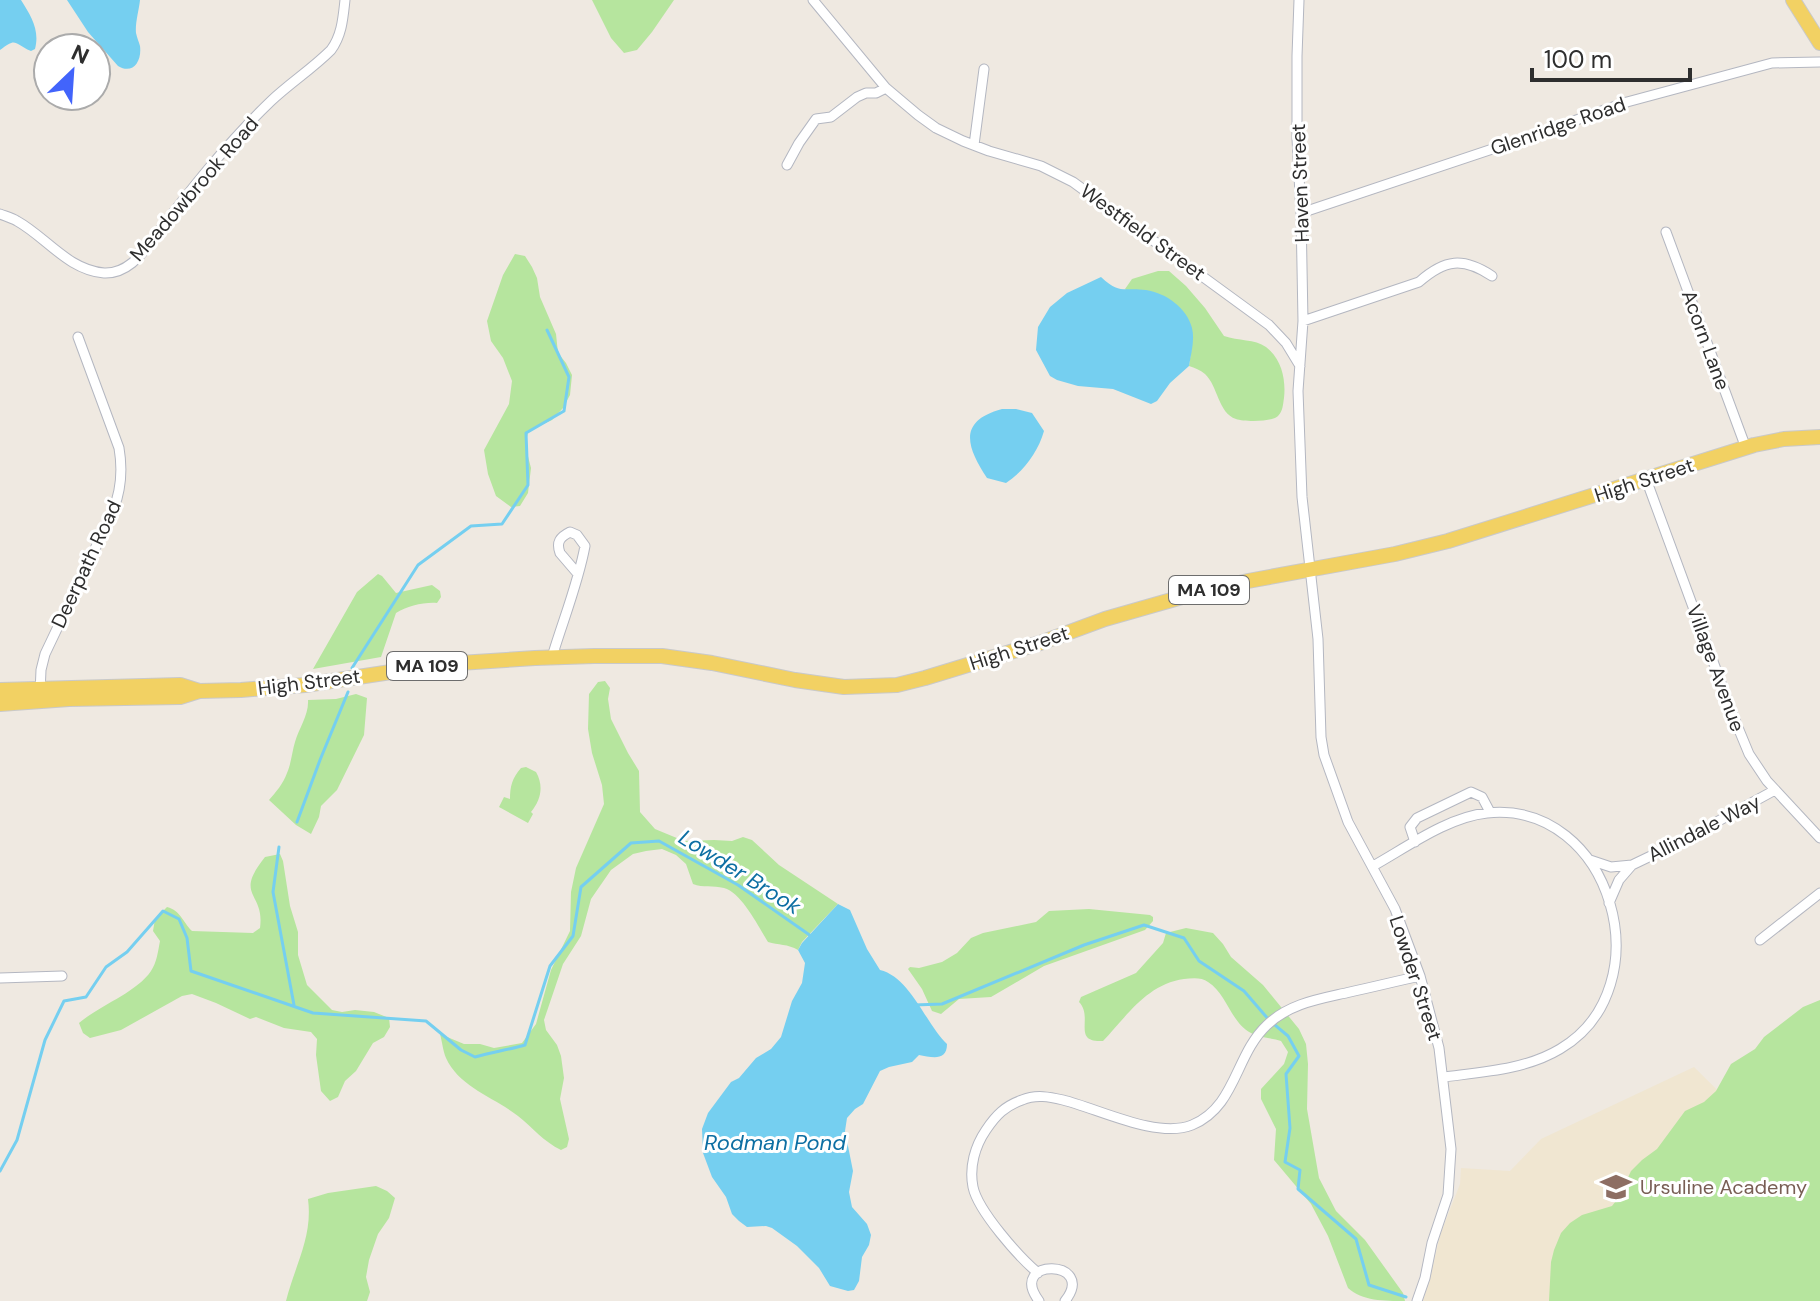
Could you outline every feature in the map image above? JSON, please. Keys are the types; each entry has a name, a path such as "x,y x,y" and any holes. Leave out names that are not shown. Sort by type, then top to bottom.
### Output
{"main road":[{"path":"1793,0 1820,43"},
{"name":"High Street","path":"0,704 40,695 180,685 199,691 305,685 444,664 552,657 662,656 819,684 844,687 897,685 1196,593 1448,541 1746,448 1784,439 1820,437"},
{"name":"High Street","path":"0,690 40,695"}],"street":[{"name":"Meadowbrook Road","path":"0,214 17,221 88,270 108,273 124,269 142,255 231,143 271,101 331,50 338,41 342,27 345,0"},
{"name":"Westfield Street","path":"813,0 886,88 918,115 936,128 974,145 1041,166 1073,182 1269,325 1286,343 1300,366"},
{"name":"Haven Street","path":"1299,0 1297,126 1303,321 1300,366"},
{"name":"Glenridge Road","path":"1301,213 1627,102 1772,63 1820,62"},
{"path":"974,145 984,69"},
{"path":"787,165 816,119 831,117 857,97 886,88"},
{"name":"Acorn Lane","path":"1666,232 1746,448"},
{"path":"1303,321 1419,282 1433,270 1457,262 1475,265 1492,276"},
{"name":"Deerpath Road","path":"40,695 45,654 119,492 119,448 78,337"},
{"path":"1300,366 1302,497 1311,569"},
{"name":"Village Avenue","path":"1646,479 1741,736 1758,769 1820,838"},
{"name":"Lowder Street","path":"1311,569 1318,639 1322,746 1348,822 1395,909 1420,976 1436,1034 1443,1077 1451,1149 1448,1195 1417,1301"},
{"path":"552,657 578,574"},
{"name":"Allindale Way","path":"1590,860 1611,867 1632,865 1775,790"},
{"path":"1415,842 1410,827 1417,818 1471,792 1482,797 1490,812"},
{"path":"1373,866 1452,822 1475,814 1515,813 1546,822 1574,840 1590,860 1609,903 1616,933 1616,963 1605,1000 1587,1028 1560,1050 1526,1064 1443,1077"},
{"name":"Allindale Way","path":"1609,903 1619,880 1632,865"},
{"path":"1760,940 1820,893"},
{"path":"0,978 62,976"},
{"path":"1038,1273 1004,1238 973,1189 972,1169 977,1144 1001,1110 1025,1098 1046,1096 1153,1127 1187,1127 1220,1105 1250,1050 1271,1022 1293,1007 1420,976"},
{"path":"1039,1301 1033,1290 1034,1278 1049,1267 1067,1274 1071,1287 1065,1301"}],"shaded area":[{"name":"Ursuline Academy","path":"1694,1067 1788,1160 1718,1301 1423,1301 1440,1235 1460,1184 1461,1168 1510,1171 1541,1139"}],"green space":[{"path":"592,0 674,0 637,50 624,53 611,38"},
{"path":"515,254 525,256 532,267 540,297 556,334 558,353 572,375 570,395 563,408 552,420 528,433 525,445 531,468 528,493 520,506 511,507 496,496 484,450 509,404 512,381 503,358 491,341 487,321 503,275"},
{"path":"1169,271 1186,286 1224,336 1257,343 1271,352 1282,370 1284,384 1283,405 1278,416 1240,420 1225,411 1205,374 1189,366 1192,345 1125,289 1132,279"},
{"path":"378,574 396,593 432,585 440,591 441,597 437,603 416,605 396,613 381,657 313,669 357,592"},
{"path":"605,681 610,688 611,719 639,771 640,812 655,829 684,841 732,841 743,837 752,840 779,865 838,904 798,950 768,942 737,896 724,888 693,884 686,864 662,849 633,854 611,870 591,899 581,936 563,964 544,1020 546,1030 561,1056 564,1078 560,1099 569,1139 567,1147 561,1150 509,1109 459,1077 446,1058 440,1034 464,1044 494,1048 522,1043 536,1024 551,970 570,931 571,892 576,868 604,804 588,729 589,694 598,682"},
{"path":"356,694 367,698 364,735 337,790 321,806 311,834 296,825 269,800 288,769 308,700 336,699"},
{"path":"521,768 536,772 541,788 528,823 499,807 504,797 510,799 514,779"},
{"path":"280,854 298,932 298,955 307,985 332,1010 374,1012 389,1018 390,1027 384,1037 373,1043 356,1071 345,1081 338,1097 330,1101 321,1091 317,1039 311,1032 284,1028 256,1017 250,1019 192,994 182,996 121,1030 90,1038 83,1033 79,1023 136,986 151,971 160,941 153,931 155,919 167,907 178,914 192,931 253,933 260,928 251,880 265,857"},
{"path":"1089,909 1150,915 1153,921 1145,930 1044,966 991,997 959,999 941,1014 932,1011 908,969 942,962 957,953 971,938 1036,922 1049,911"},
{"path":"1186,928 1213,933 1231,957 1263,985 1299,1029 1306,1044 1307,1109 1319,1178 1336,1211 1365,1240 1403,1293 1405,1301 1367,1298 1348,1288 1328,1236 1311,1204 1274,1160 1276,1129 1261,1099 1261,1089 1284,1064 1288,1052 1281,1041 1258,1036 1244,1028 1214,987 1206,980 1194,978 1171,982 1148,994 1103,1041 1093,1041 1085,1033 1085,1015 1079,1002 1081,997 1136,973 1163,943 1166,933"},
{"path":"1820,1000 1820,1301 1549,1301 1554,1250 1561,1233 1570,1223 1582,1215 1612,1206 1631,1171 1657,1149 1685,1111 1704,1102 1716,1091 1731,1064 1755,1049 1764,1037 1803,1007"},
{"path":"376,1186 395,1198 369,1260 366,1277 370,1292 367,1301 286,1301 306,1238 308,1199"}],"water":[{"path":"0,0 21,0 35,29 32,32 32,50 13,42 0,50"},
{"path":"67,0 140,0 136,35 140,52 132,68 118,66 112,59 112,32 88,32"},
{"path":"1101,277 1118,288 1161,294 1181,308 1192,328 1189,366 1151,404 1113,389 1078,386 1057,380 1050,376 1036,350 1038,327 1050,307 1067,293"},
{"path":"1002,409 1032,413 1044,431 1030,460 1006,483 987,478 974,455 970,436 978,420"},
{"name":"Rodman Pond","path":"838,904 850,910 880,970 891,974 909,991 947,1044 941,1056 919,1055 912,1062 880,1071 863,1104 847,1118 845,1131 853,1171 849,1192 852,1207 867,1224 871,1235 862,1257 859,1281 854,1290 848,1291 830,1286 819,1268 797,1246 772,1228 747,1227 732,1214 703,1153 702,1129 708,1113 731,1082 781,1037 792,1001 802,983 805,963 798,950"}],"waterway":[{"path":"352,668 418,565 471,526 502,524 528,485 526,433 564,411 569,377 547,330"},
{"path":"297,822 348,692"},
{"name":"Lowder Brook","path":"0,1171 17,1140 45,1040 64,1001 86,997 106,967 127,952 163,911 179,919 187,938 191,971 313,1013 426,1021 461,1050 475,1057 525,1045 550,966 573,936 581,887 631,843 659,841 738,885 811,936"},
{"path":"279,847 273,892 294,1005"},
{"name":"Lowder Brook","path":"914,1005 942,1004 1084,945 1144,925 1184,938 1199,961 1244,991 1288,1036 1299,1056 1286,1074 1290,1128 1285,1162 1300,1170 1298,1189 1356,1239 1369,1285 1406,1297"}],"place":[{"name":"Ursuline Academy","path":"1616,1187"}]}
